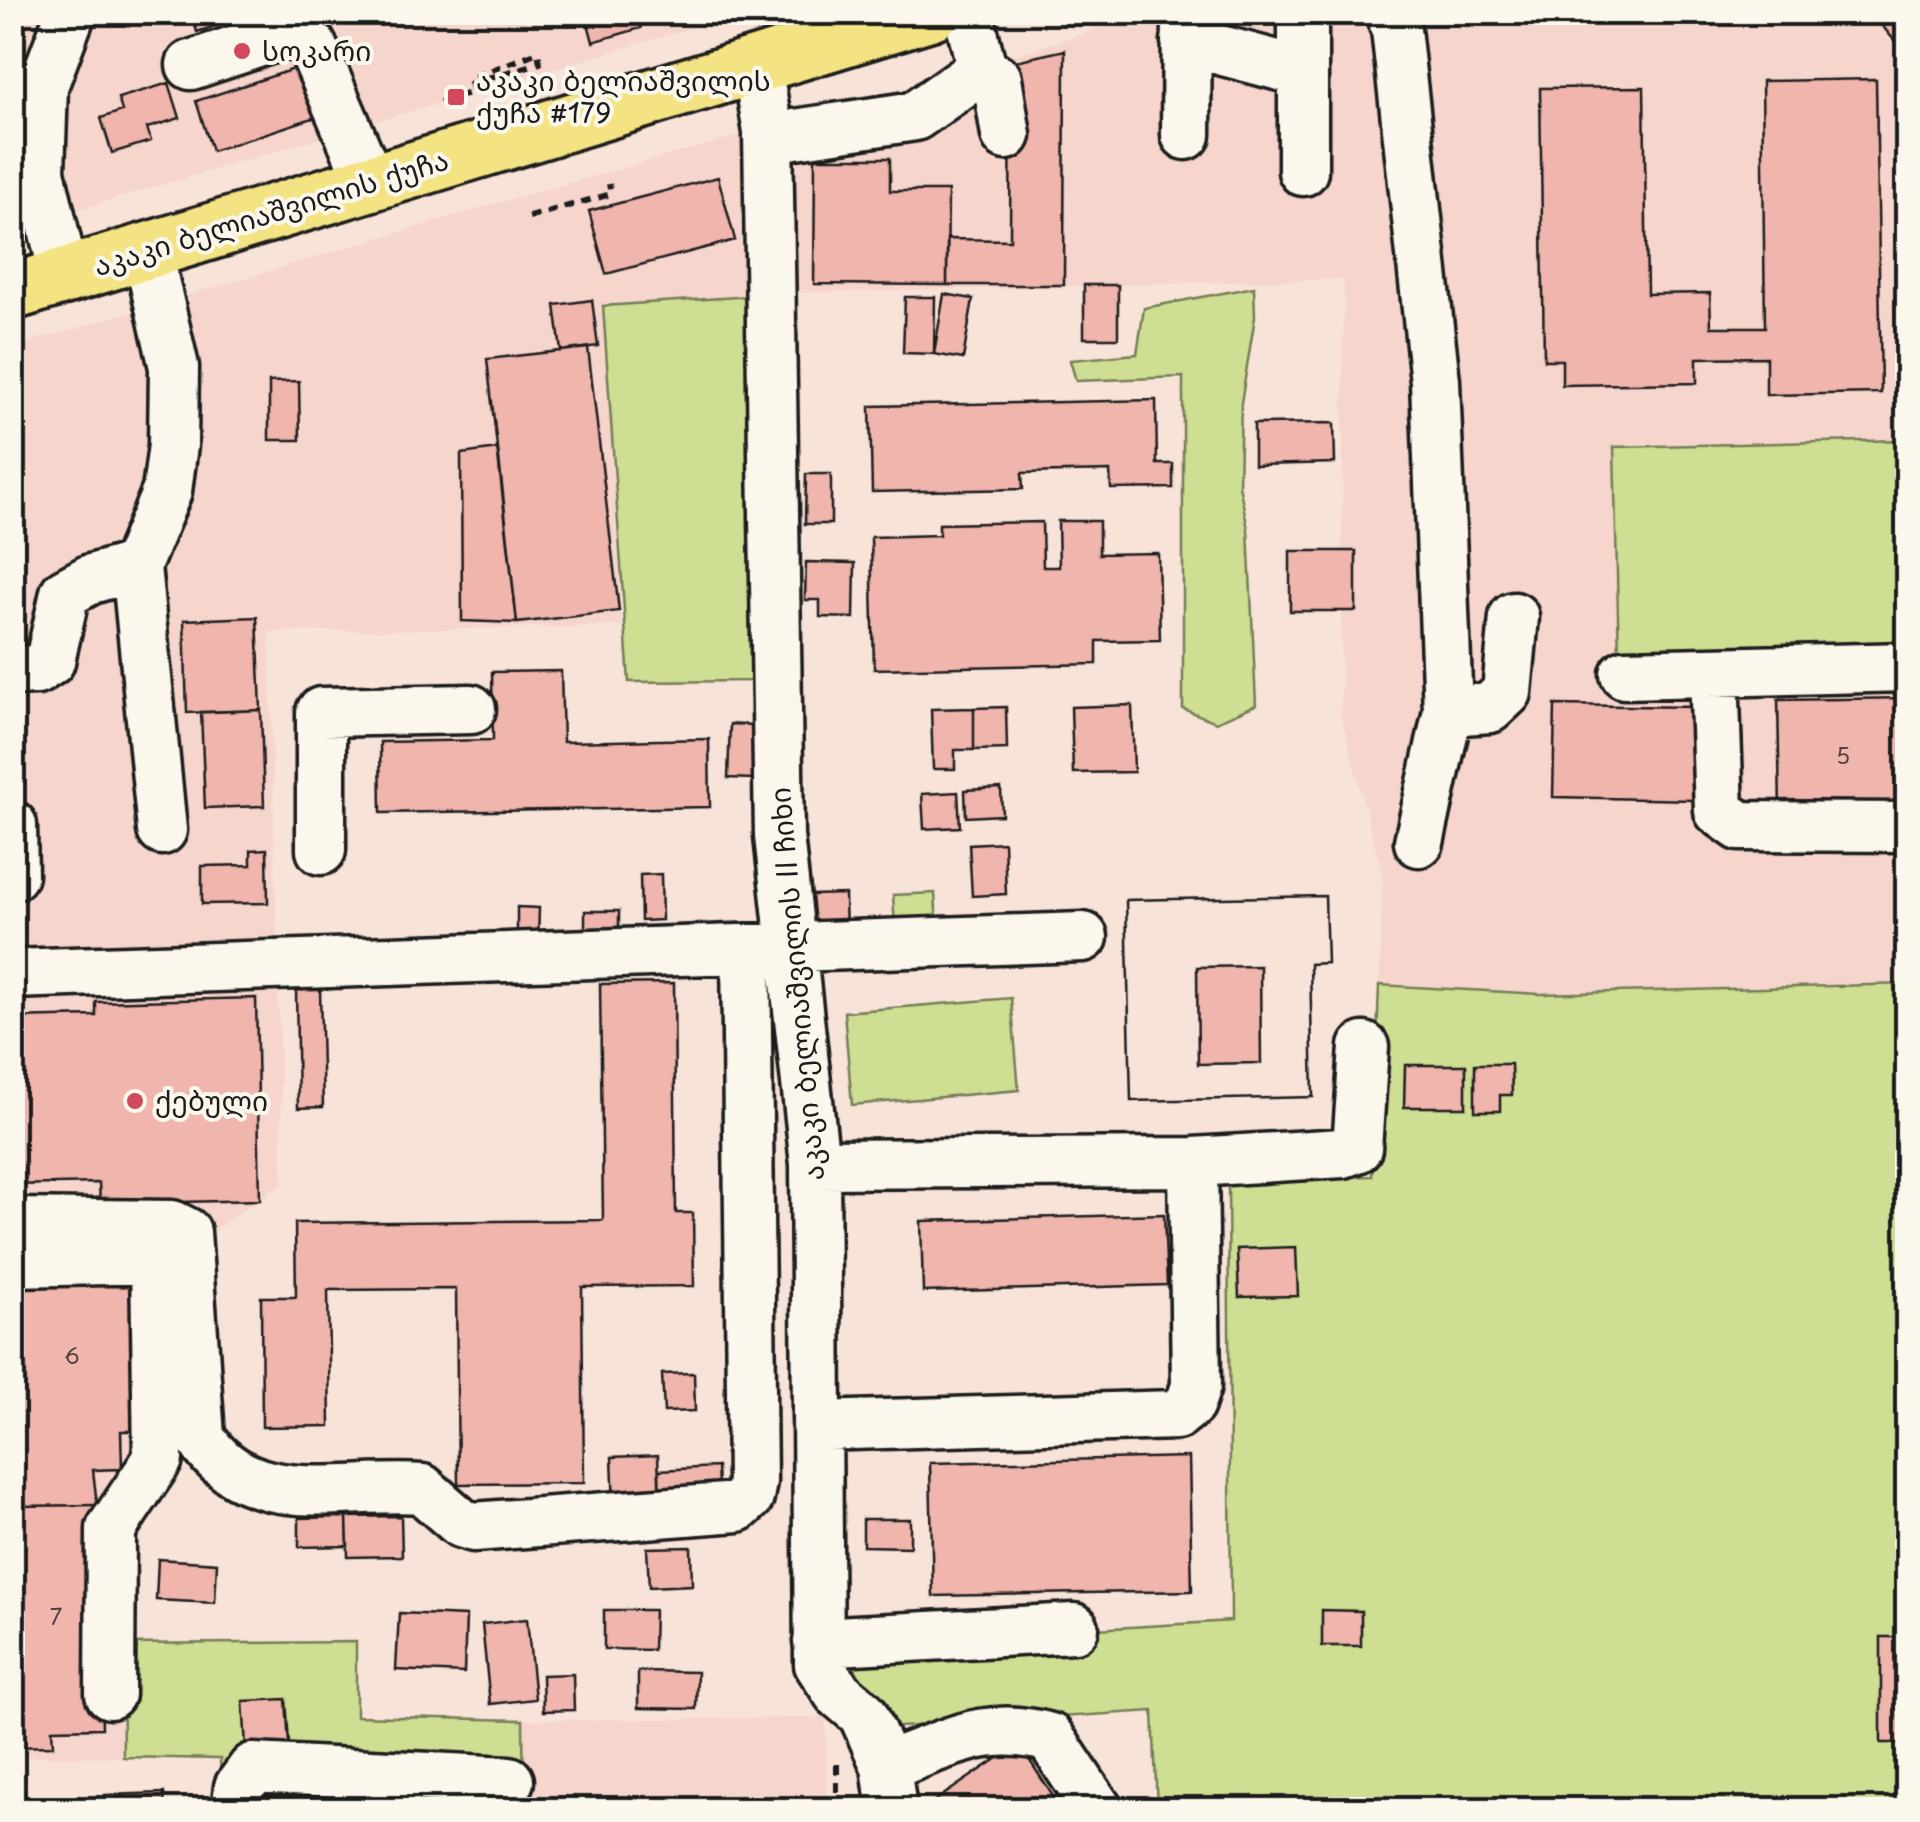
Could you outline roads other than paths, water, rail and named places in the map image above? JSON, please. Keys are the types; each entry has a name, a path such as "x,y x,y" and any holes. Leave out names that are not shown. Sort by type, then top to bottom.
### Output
{"main road":[{"name":"აკაკი ბელიაშვილის ქუჩა","path":"12,292 919,14"}],"street":[{"path":"64,276 40,172 44,86 71,12"},
{"path":"968,12 982,68 997,80 1006,136"},
{"path":"1303,12 1303,171"},
{"path":"1389,12 1396,28 1435,381 1448,711 1419,842"},
{"path":"1186,136 1186,27 1303,72"},
{"path":"191,65 290,32 304,37 312,46 370,182"},
{"name":"აკაკი ბელიაშვილის II ჩიხი","path":"757,65 768,138 779,836 767,948 815,1164 819,1654"},
{"path":"768,138 915,116 982,68"},
{"path":"12,140 64,276"},
{"path":"147,250 174,367 173,445 167,490 136,566 162,830"},
{"path":"12,671 36,670 50,660 65,594 91,578 136,566"},
{"path":"1448,711 1490,708 1507,692 1514,617"},
{"path":"1625,674 1908,667"},
{"path":"1714,672 1720,811 1740,826 1908,826"},
{"path":"321,850 321,712 471,709"},
{"path":"12,824 13,874"},
{"path":"12,974 1082,937"},
{"path":"12,1223 172,1225 186,1232 200,1437 213,1458 235,1476 271,1488 422,1490 461,1523 474,1527 738,1507 748,1497 752,1481 767,948"},
{"path":"815,1164 1193,1162 1342,1153 1358,1148 1364,1047"},
{"path":"819,1426 1176,1415 1190,1404 1196,1386 1193,1162"},
{"path":"12,1262 155,1259 158,1460 110,1530 110,1694"},
{"path":"1074,1628 819,1654 838,1693 863,1714 889,1788 992,1730 1012,1728 1050,1738 1098,1810"},
{"path":"236,1810 239,1787 254,1768 509,1781"}],"place":[{"name":"სოკარი","path":"242,51"},
{"name":"აკაკი ბელიაშვილის ქუჩა #179","path":"456,97"},
{"name":"ქებული","path":"135,1101"}]}
